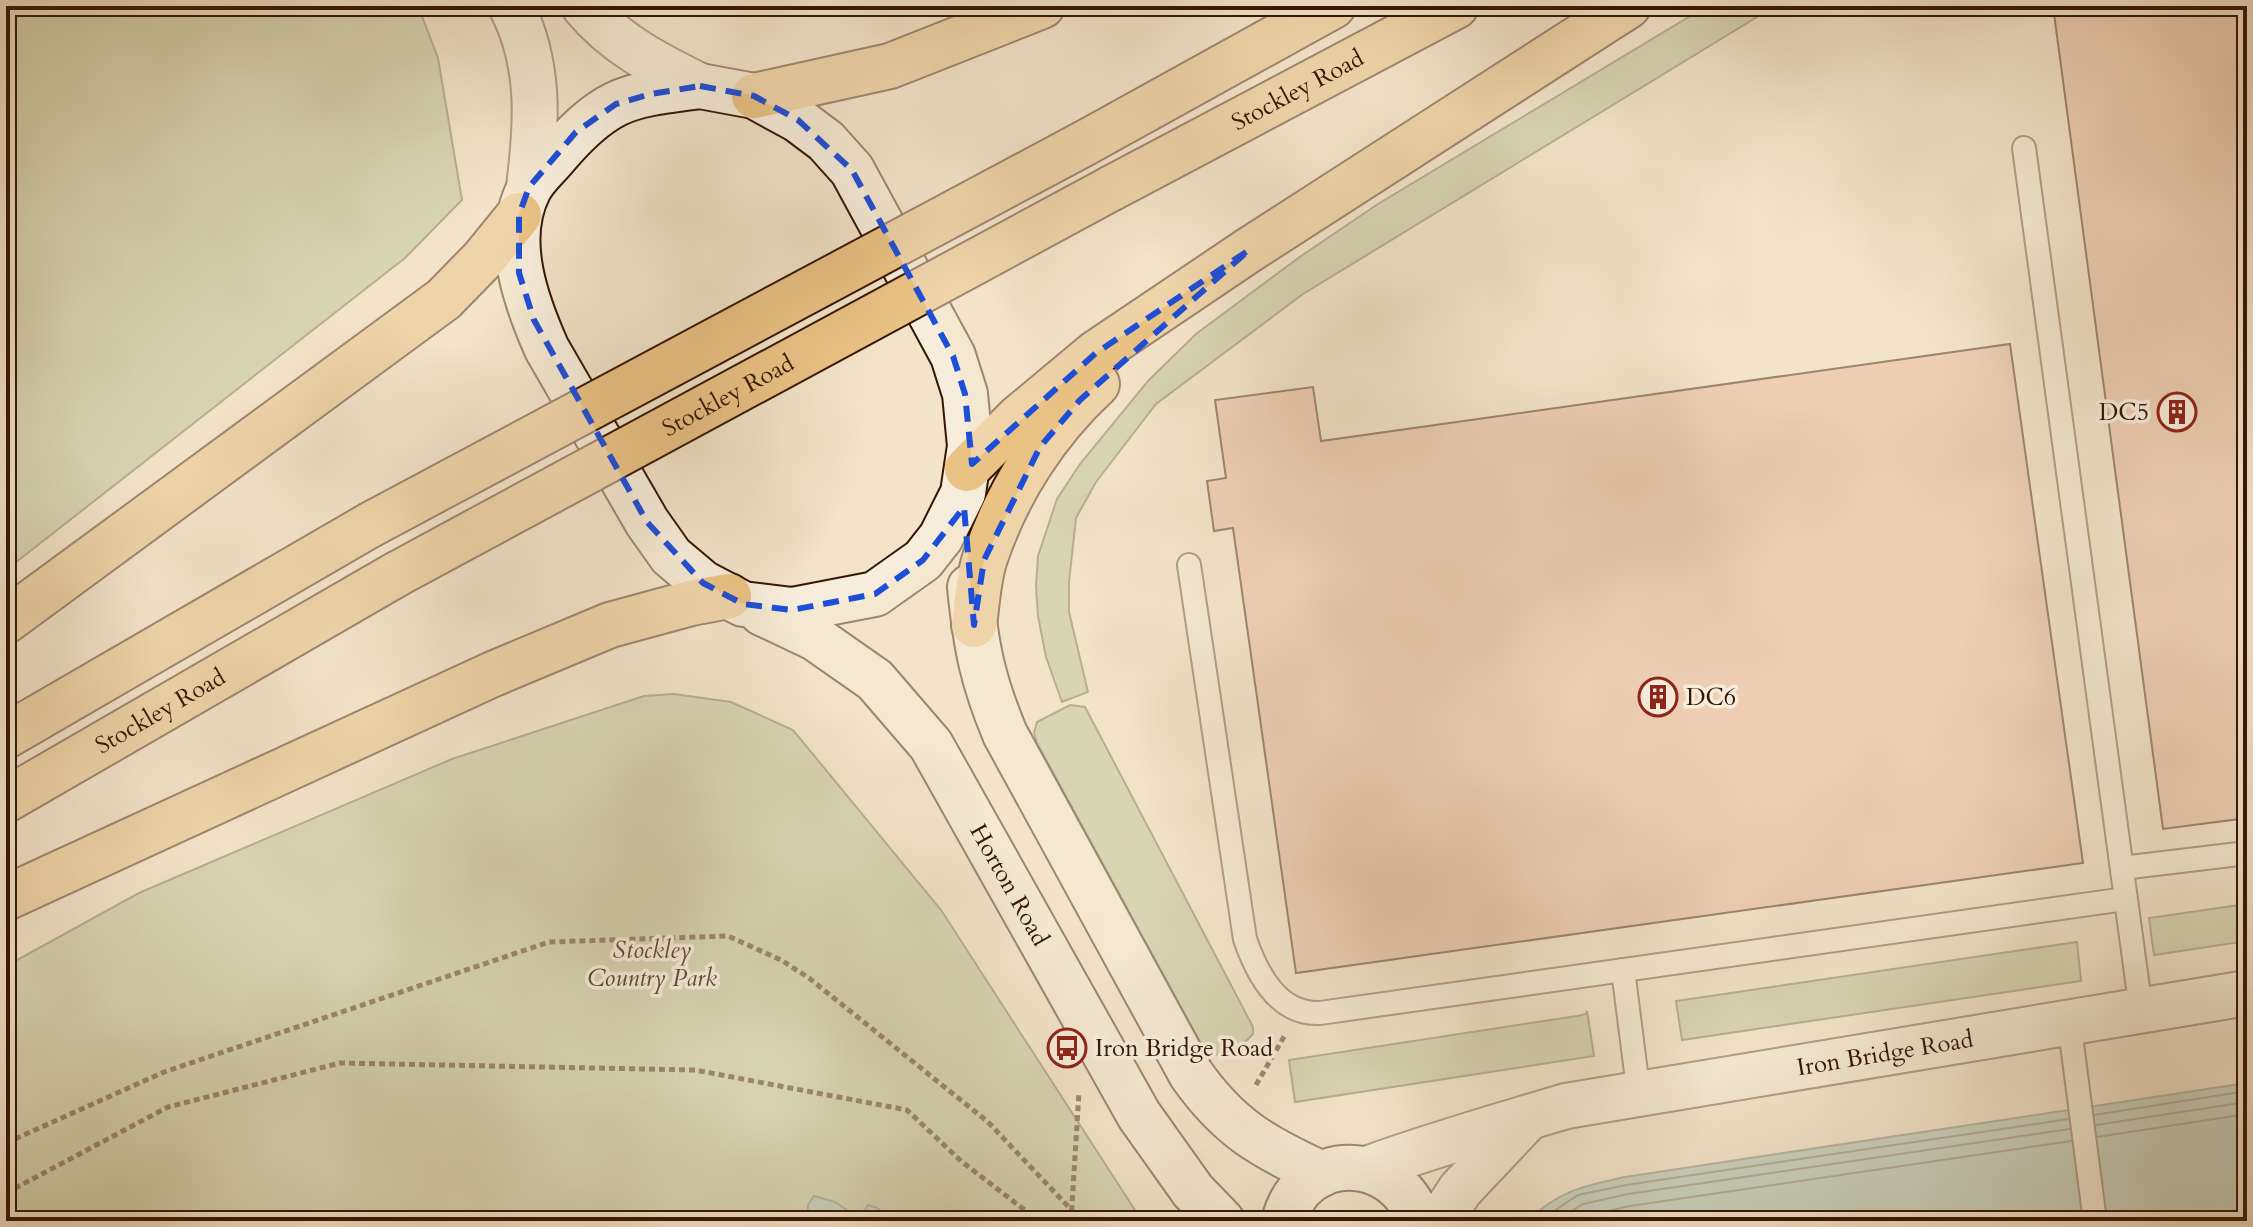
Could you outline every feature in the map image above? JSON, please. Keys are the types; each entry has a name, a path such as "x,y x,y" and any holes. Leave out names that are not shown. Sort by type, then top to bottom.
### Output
{"main road":[{"path":"754,96 890,66 1042,6"},
{"path":"6,736 370,525 1085,143 1333,6"},
{"name":"Stockley Road","path":"6,800 397,574 1456,6"},
{"path":"965,481 1018,418 1096,353 1249,250 1628,6"},
{"path":"6,621 444,299 484,258 524,201"},
{"path":"974,625 984,560 1016,490 1040,447 1091,390 1158,327 1249,250"},
{"path":"6,898 478,680 610,625 691,603 736,600"}],"street":[{"name":"Horton Road","path":"511,6 525,37 534,78 536,122 524,201 519,273 547,349 647,522 671,556 703,583 815,638 875,680 931,745 1139,1115 1193,1191 1222,1221"},
{"path":"584,6 600,24 639,55 700,86 754,96 798,120 826,141 852,170 953,356 965,394 970,446 965,481 974,625 978,659 988,692 1024,771 1191,1074 1208,1098 1233,1124 1272,1151 1322,1174 1298,1193 1284,1221"},
{"path":"524,201 576,132 616,104 651,94 700,86"},
{"path":"736,600 792,610 875,594 923,560 941,537 965,481"},
{"name":"Iron Bridge Road","path":"1322,1174 1339,1169 1367,1169 1431,1146 1525,1121 1566,1106 2247,993"},
{"path":"1440,1221 1460,1190 1525,1121"},
{"path":"1367,1169 1384,1175 1401,1188 1413,1204 1419,1221"}],"lane":[{"path":"2024,148 2141,1010"},
{"path":"1189,565 1245,939 1254,964 1268,986 1298,1012 1320,1013 2125,899"},
{"path":"2122,868 2247,853"},
{"path":"1623,970 1639,1096"},
{"path":"2069,1021 2095,1221"}],"path":[{"path":"6,1143 164,1072 549,942 728,936 781,960 809,978 988,1122 1082,1221"},
{"path":"1233,1124 1298,1012"},
{"path":"6,1193 168,1107 340,1063 695,1070 907,1110 961,1161 1039,1221"},
{"path":"1071,1221 1079,1089"}],"highlighted area":[{"path":"700,86 754,96 798,120 852,170 953,356 965,394 972,464 1096,353 1249,250 1080,400 1040,447 984,560 974,625 964,507 923,560 875,594 792,610 743,604 703,583 647,522 534,320 519,273 519,215 529,187 576,132 616,104 651,94"}],"green space":[{"path":"6,6 418,6 438,58 462,200 405,258 6,570"},
{"path":"1707,6 1775,6 1303,294 1156,404 1096,482 1076,518 1069,612 1088,692 1062,702 1046,657 1038,616 1038,556 1057,499 1080,464 1148,381 1196,334 1301,256 1378,204"},
{"name":"Stockley Country Park","path":"674,694 731,702 793,730 941,910 1142,1221 6,1221 6,966 139,893 452,759 644,696"},
{"path":"1070,705 1085,707 1253,1027 1253,1034 1232,1051 1206,1053 1037,743 1034,733 1037,722"},
{"path":"2247,904 2247,941 2154,955 2149,918"},
{"path":"2077,942 2081,981 1682,1040 1676,1001"},
{"path":"1587,1011 1594,1056 1295,1102 1289,1060 1577,1016"}],"water":[{"path":"2247,1083 2247,1213 2190,1221 1528,1221 1550,1203 1572,1191 1625,1177"},
{"path":"814,1196 835,1202 860,1219 868,1205 877,1208 891,1221 807,1221 808,1205"}],"building":[{"name":"DC5","path":"2053,6 2247,6 2247,818 2163,829"},
{"name":"DC6","path":"2010,344 2083,863 1296,973 1233,528 1214,531 1207,481 1226,478 1215,400 1313,387 1321,441"}],"place":[{"name":"DC5","path":"2177,412"},
{"name":"DC6","path":"1658,697"},
{"name":"Iron Bridge Road","path":"1067,1048"}]}
